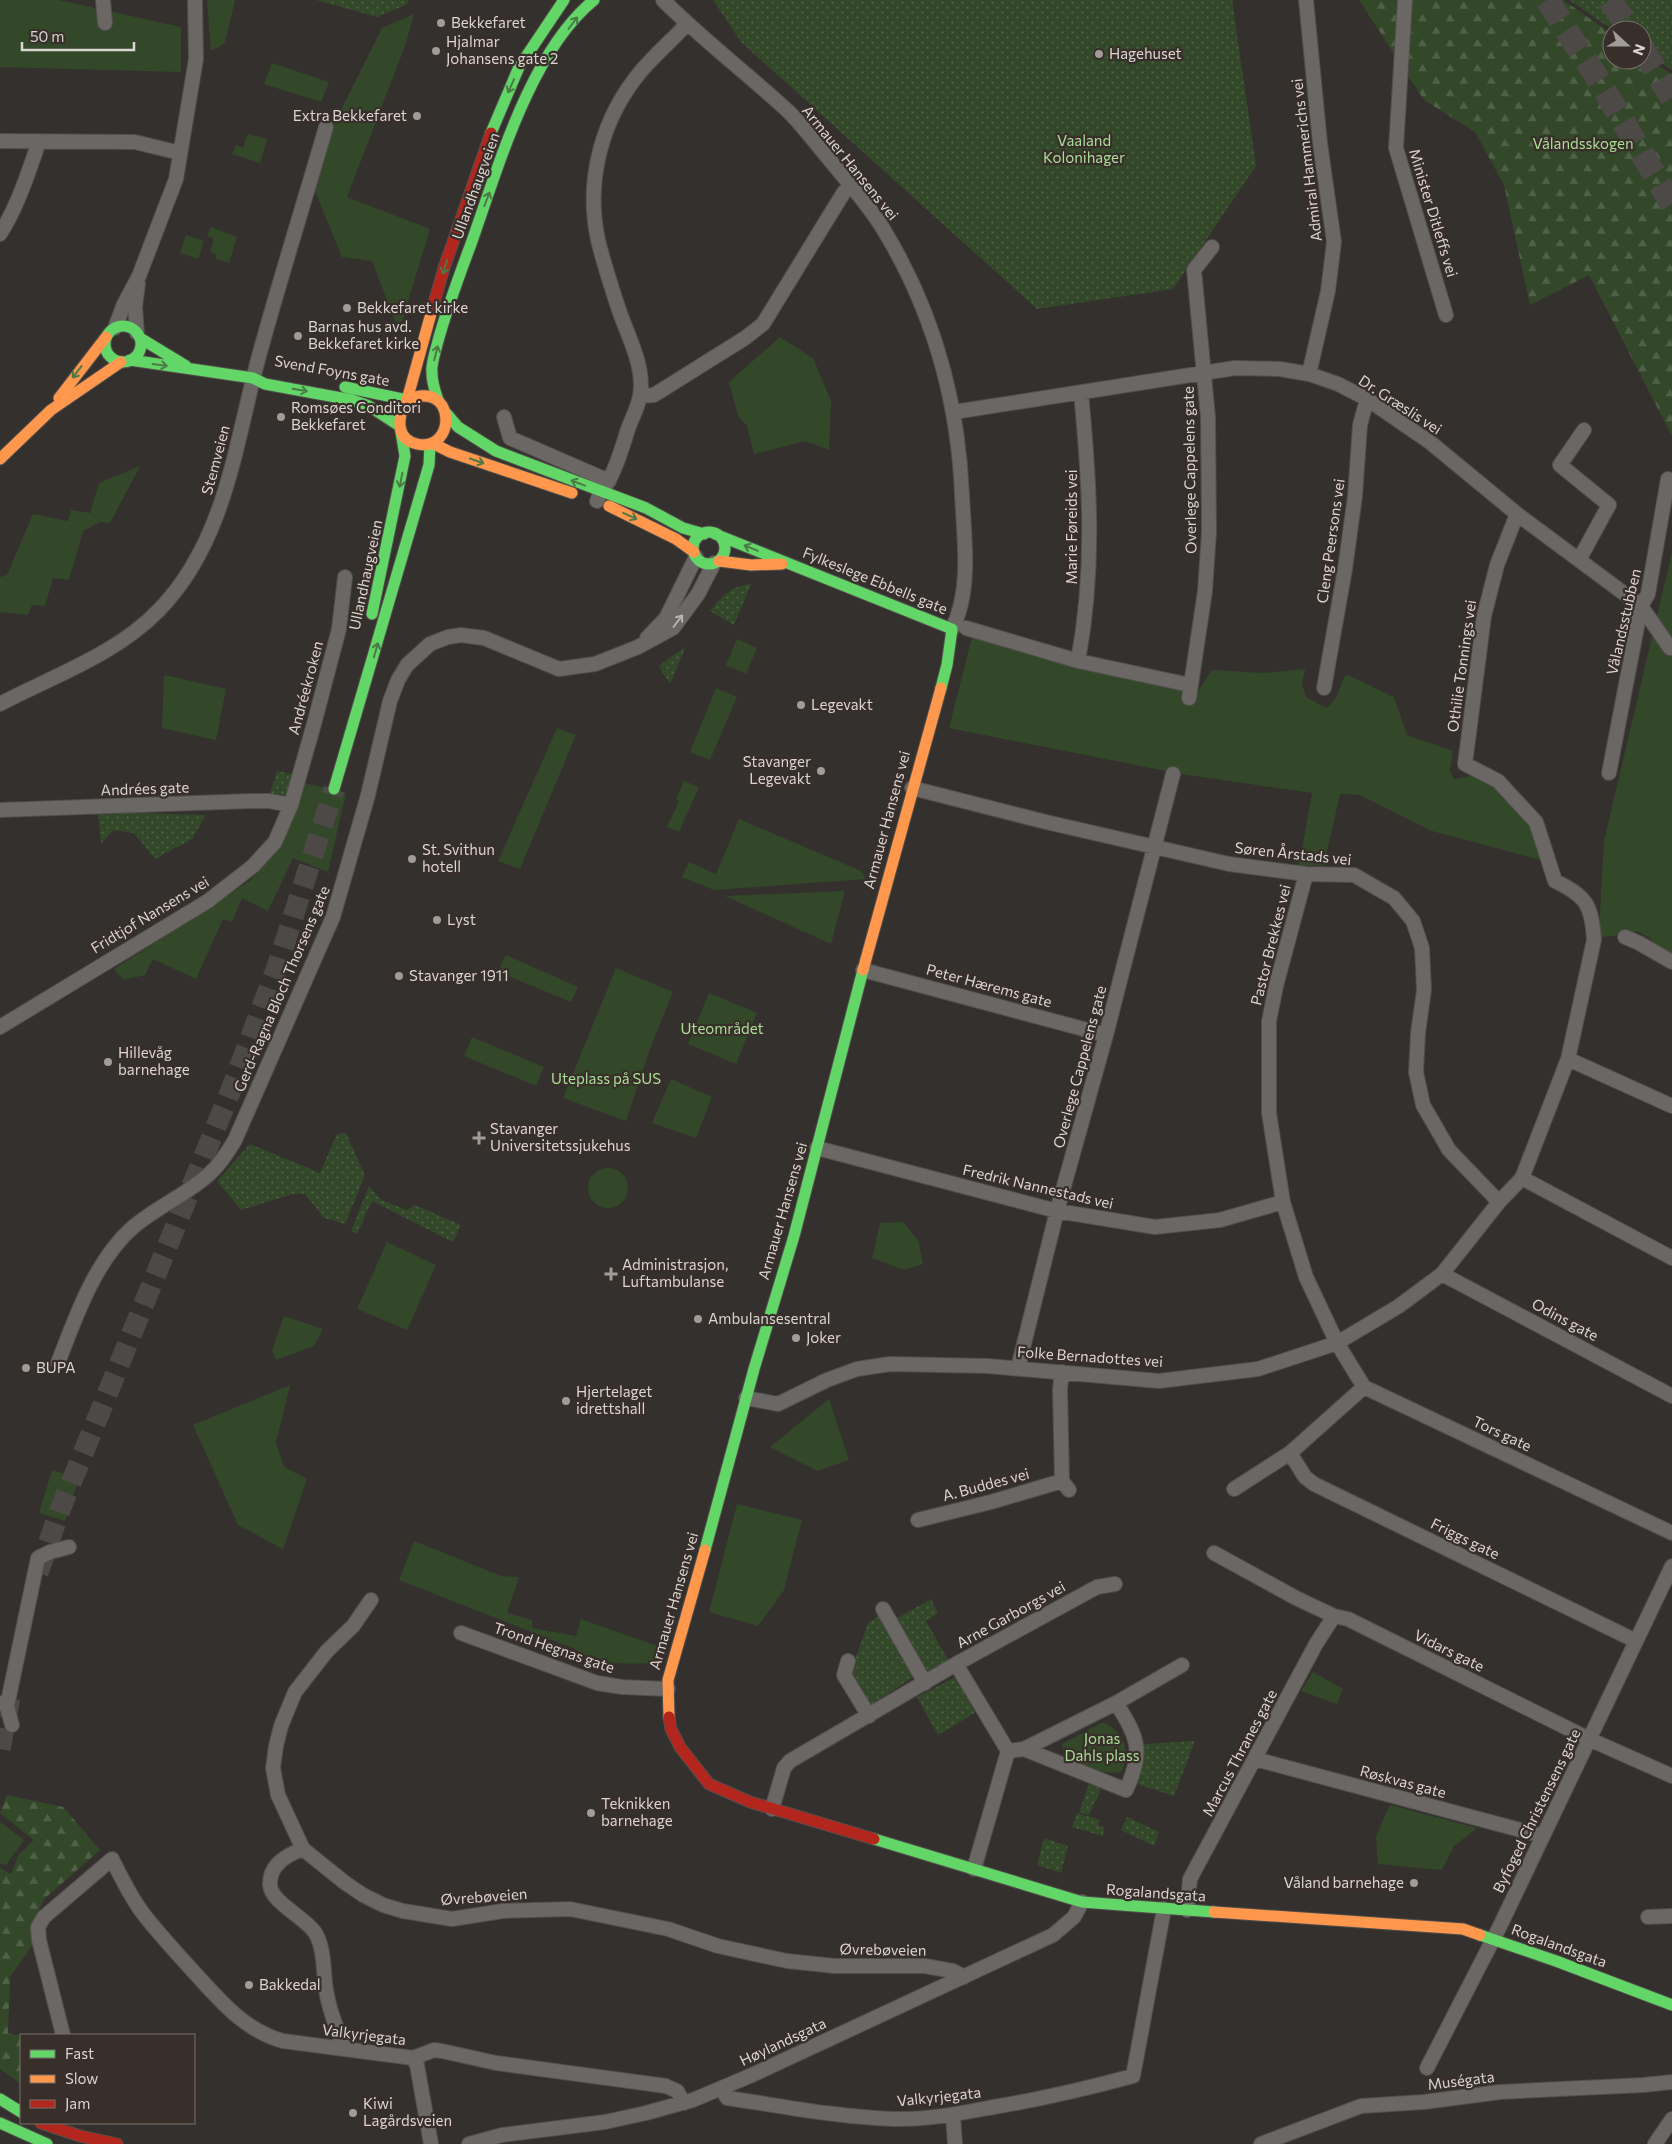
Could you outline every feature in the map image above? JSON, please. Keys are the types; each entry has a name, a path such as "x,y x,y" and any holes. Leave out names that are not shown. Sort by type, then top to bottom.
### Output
{"street":[{"path":"103,0 105,23"},
{"path":"126,361 110,357 105,348 110,332 139,276 176,179 196,59 195,0"},
{"name":"Ullandhaugveien","path":"407,400 444,268 495,122 520,67 564,0"},
{"name":"Ullandhaugveien","path":"438,400 432,382 432,366 445,314 516,120 534,81 553,48 583,9 594,0"},
{"name":"Armauer Hansens vei","path":"663,0 687,24 791,115 851,186 881,226 910,281 939,350 954,412 961,465 964,540 962,596 959,615 952,629 947,665 862,970 817,1148 670,1672 668,1706 671,1729"},
{"name":"Admiral Hammerichs vei","path":"1306,0 1320,143 1334,242 1328,291 1309,374"},
{"name":"Minister Ditleffs vei","path":"1404,0 1396,148 1446,315"},
{"path":"602,491 622,446 640,396 638,360 611,285 598,238 594,182 603,138 612,114 642,70 687,24"},
{"name":"Stemveien","path":"0,704 129,636 158,611 180,585 200,555 220,509 253,378 326,127"},
{"path":"0,141 90,140 135,142 180,153"},
{"path":"0,234 7,223 26,180 39,142"},
{"path":"640,396 654,395 745,338 763,324 844,192 851,186"},
{"name":"Overlege Cappelens gate","path":"1078,661 1190,691 1205,591 1209,532 1208,426 1194,270 1212,247"},
{"path":"0,459 51,410 138,354 141,344 138,336 136,307 139,276"},
{"path":"51,410 75,374 110,332 127,326 138,336"},
{"name":"Svend Foyns gate","path":"138,336 189,368"},
{"name":"Svend Foyns gate","path":"126,361 253,378 265,384 352,400 369,406 399,429"},
{"name":"Dr. Græslis vei","path":"954,412 1235,368 1280,369 1309,374 1338,384 1367,399 1431,443 1517,514 1641,606 1670,648"},
{"name":"Svend Foyns gate","path":"253,378 267,374 407,400"},
{"name":"Marie Føreids vei","path":"1078,661 1084,632 1090,566 1088,468 1081,393"},
{"path":"422,395 438,400 447,414 447,423 444,431 439,438 431,443 413,443 399,429 400,408 407,400 422,395"},
{"name":"Cleng Peersons vei","path":"1324,688 1345,569 1354,504 1360,426 1367,399"},
{"name":"Fylkeslege Ebbells gate","path":"447,414 458,427 496,451 646,508 683,528 709,534 952,629"},
{"name":"Fylkeslege Ebbells gate","path":"504,417 510,438 602,491 676,539 695,554"},
{"name":"Ullandhaugveien","path":"360,696 361,667 404,464 405,456 399,429"},
{"path":"1579,560 1609,505 1560,465 1584,430"},
{"name":"Ullandhaugveien","path":"334,789 429,465 431,443"},
{"name":"Fylkeslege Ebbells gate","path":"431,443 450,452 602,491"},
{"name":"Vålandsstubben","path":"1610,773 1641,606 1648,594 1668,479"},
{"name":"Othilie Tonnings vei","path":"1517,514 1498,564 1484,616 1465,764 1498,781 1517,801"},
{"path":"709,534 723,541 724,546 722,556 716,562 704,563 695,554 696,540 709,534"},
{"name":"Gerd-Ragna Bloch Thorsens gate","path":"638,647 666,618 695,554"},
{"name":"Fylkeslege Ebbells gate","path":"716,562 751,565 787,564"},
{"name":"Gerd-Ragna Bloch Thorsens gate","path":"58,1363 77,1313 115,1245 148,1214 206,1177 222,1161 235,1140 333,917 368,795 390,701 407,664 430,644 440,639 461,635 484,638 559,669 595,664 638,647 673,628 698,594 716,562"},
{"name":"Andréekroken","path":"291,805 338,629 344,577"},
{"path":"966,628 1078,661"},
{"name":"Overlege Cappelens gate","path":"1018,1368 1057,1211 1106,1035 1173,774"},
{"name":"Søren Årstads vei","path":"912,788 1229,864 1306,874 1354,875 1394,898 1413,921 1422,948 1424,990 1418,1033 1416,1072 1423,1105 1449,1150 1499,1202"},
{"name":"Andrées gate","path":"0,810 251,801 270,801 291,805"},
{"name":"Folke Bernadottes vei","path":"746,1398 778,1404 827,1380 874,1365 919,1364 1018,1368 1159,1381 1258,1369 1337,1343 1398,1306 1442,1274 1499,1202 1522,1178 1568,1058 1594,940 1593,920 1586,901 1571,889 1555,881 1536,822 1517,801"},
{"name":"Fridtjof Nansens vei","path":"0,1027 51,994 182,917 231,884 259,861 275,842 291,805"},
{"name":"Pastor Brekkes vei","path":"1306,874 1276,986 1270,1021 1268,1113 1282,1202 1306,1277 1337,1343"},
{"path":"1625,937 1672,962"},
{"name":"Peter Hærems gate","path":"862,970 1106,1035"},
{"path":"1568,1058 1672,1106"},
{"name":"Fredrik Nannestads vei","path":"817,1148 1057,1211 1155,1227 1220,1220 1282,1202"},
{"path":"1522,1178 1672,1258"},
{"name":"Odins gate","path":"1442,1274 1672,1396"},
{"path":"1234,1489 1290,1453 1364,1387 1337,1343"},
{"name":"A. Buddes vei","path":"918,1520 1066,1486 1060,1389 1062,1372"},
{"name":"Tors gate","path":"1364,1387 1672,1532"},
{"name":"Friggs gate","path":"1290,1453 1305,1476 1314,1484 1636,1641"},
{"path":"12,1725 3,1704 38,1558 50,1552 69,1547"},
{"name":"Vidars gate","path":"1214,1553 1274,1587 1334,1616 1348,1619 1590,1739 1672,1776"},
{"name":"Byfoged Christensens gate","path":"1427,2068 1543,1836 1672,1566"},
{"name":"Arne Garborgs vei","path":"772,1809 784,1768 790,1761 956,1664 1097,1587 1115,1584"},
{"name":"Øvrebøveien","path":"371,1600 353,1626 327,1651 295,1692 278,1739 273,1768 278,1795 303,1849 363,1895 383,1905 404,1912 452,1919 503,1911 570,1909 668,1929 718,1946 788,1961 835,1966 925,1966 953,1971 964,1977"},
{"path":"883,1609 925,1682"},
{"name":"Marcus Thranes gate","path":"1187,1910 1190,1878 1316,1644 1334,1616"},
{"name":"Trond Hegnas gate","path":"461,1633 597,1683 622,1687 668,1689"},
{"path":"848,1661 844,1675 869,1716"},
{"path":"956,1664 1008,1751 974,1869"},
{"path":"1008,1751 1024,1749 1116,1703 1182,1665"},
{"path":"1024,1749 1126,1790 1134,1773 1138,1758 1136,1741 1131,1725 1116,1703"},
{"name":"Rogalandsgata","path":"671,1729 680,1747 709,1784 772,1809 1082,1902 1103,1905 1463,1929 1672,2005"},
{"name":"Røskvas gate","path":"1255,1760 1543,1836"},
{"path":"303,1849 289,1854 278,1862 270,1874 270,1887 276,1898 308,1924 321,1945 329,2005 345,2048"},
{"name":"Valkyrjegata","path":"63,2034 38,1927 53,1908 112,1859 141,1911 168,1944 228,2010 257,2032 283,2041 413,2058 434,2050 496,2063 666,2086 677,2092 684,2102"},
{"name":"Høylandsgata","path":"469,2144 502,2135 605,2122 646,2113 684,2102 720,2088 1052,1935 1074,1918 1082,1902"},
{"name":"Valkyrjegata","path":"720,2088 727,2098 796,2109 893,2118 952,2115 1033,2100 1133,2076 1164,1908"},
{"path":"1648,1917 1672,1916"},
{"path":"413,2058 417,2065 431,2144"},
{"name":"Muségata","path":"1261,2144 1360,2106 1424,2102 1500,2092 1643,2086 1672,2082"},
{"path":"0,2099 20,2111"},
{"path":"952,2115 954,2144"},
{"path":"1655,2144 1672,2119"},
{"path":"0,2123 46,2144"},
{"path":"44,2124 80,2136 117,2144"}],"green space":[{"path":"0,0 59,0 181,27 181,72 0,67"},
{"path":"207,0 235,0 225,43 211,51"},
{"path":"316,0 409,0 406,5 377,17"},
{"name":"Vaaland Kolonihager","path":"713,0 1232,0 1256,166 1173,289 1037,309 741,42"},
{"name":"Vålandsskogen","path":"1359,0 1563,0 1602,27 1602,70 1652,70 1652,61 1672,75 1672,436 1589,275 1530,305 1504,185 1475,132 1424,100"},
{"path":"1569,0 1672,0 1672,70 1652,57 1652,20 1602,20 1602,22"},
{"path":"414,14 405,46 347,197 430,229 399,331 372,261 342,257 314,189 329,134 382,28"},
{"path":"272,63 329,82 321,102 264,84"},
{"path":"248,134 267,139 260,163 232,154 236,145 243,148"},
{"path":"211,227 237,237 229,263 216,259 217,255 210,252 214,239 207,236"},
{"path":"186,235 204,241 198,259 180,253"},
{"path":"780,337 813,358 831,401 829,450 805,441 754,454 747,426 738,416 729,382"},
{"path":"140,466 110,523 100,522 83,531 69,580 53,578 45,606 32,605 28,615 0,612 0,577 7,575 33,514 68,521 71,510 90,513 99,483"},
{"path":"1672,552 1672,957 1654,945 1651,939 1637,931 1629,934 1602,937 1599,930 1604,841"},
{"path":"751,584 734,625 710,611 719,600 732,590"},
{"path":"972,637 1075,668 1199,690 1212,670 1264,673 1305,669 1302,685 1307,698 1327,708 1335,699 1346,674 1394,697 1407,735 1453,751 1450,771 1454,779 1471,776 1499,788 1535,830 1541,860 1432,831 1360,795 1340,794 1324,865 1299,866 1312,793 1181,774 949,728"},
{"path":"737,639 757,648 746,674 726,665"},
{"path":"686,646 670,684 659,666"},
{"path":"164,675 226,689 216,740 162,728"},
{"path":"716,688 737,697 710,760 690,752"},
{"path":"557,728 576,735 520,869 498,861"},
{"path":"277,771 296,775 288,800 269,797"},
{"path":"684,781 699,787 679,832 667,827 679,801 676,800"},
{"path":"304,783 346,793 328,872 293,858 268,911 242,898 232,922 223,919 196,979 153,959 145,975 123,980 114,969 251,880 284,842"},
{"path":"98,812 206,815 192,839 155,859 134,833 113,830 101,844"},
{"path":"739,819 861,871 866,879 714,890 682,877 689,862 716,874"},
{"path":"845,891 831,944 725,896"},
{"path":"506,955 578,987 571,1002 498,972"},
{"name":"Uteplass på SUS","path":"616,968 673,992 650,1049 626,1121 563,1098"},
{"name":"Uteområdet","path":"709,993 757,1013 736,1064 688,1044"},
{"path":"472,1037 544,1067 536,1086 464,1056"},
{"path":"671,1079 712,1097 696,1138 652,1123"},
{"path":"346,1133 365,1175 345,1224 324,1218 305,1194 292,1194 241,1210 217,1181 250,1144 320,1173 337,1134"},
{"path":"604,1168 612,1168 619,1171 625,1177 628,1188 625,1199 619,1205 612,1208 604,1208 597,1205 591,1199 588,1192 588,1184 591,1177 597,1171"},
{"path":"369,1186 381,1200 407,1210 415,1205 461,1225 453,1242 372,1201 357,1234 351,1231"},
{"path":"903,1222 918,1240 923,1264 904,1270 872,1258 880,1223"},
{"path":"387,1242 436,1265 407,1330 357,1309"},
{"path":"284,1316 323,1329 314,1346 276,1360 272,1350"},
{"path":"290,1385 276,1442 284,1467 307,1479 283,1549 238,1525 193,1425"},
{"path":"829,1399 849,1460 817,1471 770,1447"},
{"path":"52,1470 79,1478 65,1521 39,1513"},
{"path":"737,1504 802,1520 784,1590 758,1626 709,1612"},
{"path":"414,1541 501,1576 519,1577 507,1613 532,1620 532,1628 576,1636 581,1619 660,1647 653,1663 613,1663 593,1659 575,1649 399,1580"},
{"path":"931,1599 938,1613 926,1621 948,1660 926,1672 896,1619"},
{"path":"879,1616 914,1676 867,1708 849,1676 868,1623"},
{"path":"1313,1672 1343,1689 1337,1704 1301,1691"},
{"path":"955,1677 976,1712 938,1735 917,1697"},
{"name":"Jonas Dahls plass","path":"1103,1722 1116,1731 1124,1743 1126,1757 1121,1772 1100,1771 1065,1756 1062,1744"},
{"path":"1195,1741 1174,1796 1137,1784 1144,1744"},
{"path":"1089,1784 1101,1789 1089,1815 1079,1812"},
{"path":"7,1795 63,1807 100,1850 44,1899 31,1930 34,1943 10,1977 8,2033 20,2036 20,2083 0,2069 0,1868 11,1874 19,1854 34,1840 0,1813"},
{"path":"1390,1805 1477,1828 1454,1846 1442,1870 1378,1864 1376,1836"},
{"path":"1077,1813 1100,1820 1098,1825 1104,1827 1103,1836 1072,1827"},
{"path":"1127,1817 1159,1832 1154,1846 1121,1830"},
{"path":"0,1822 24,1840 6,1865 0,1864"},
{"path":"1044,1838 1068,1846 1061,1873 1037,1865"}],"tunnel":[{"path":"1547,0 1596,76 1672,204"},
{"path":"1610,0 1623,20"},
{"path":"1652,65 1672,98"},
{"path":"38,1573 60,1510 231,1090 277,967 334,789"},
{"path":"0,1749 10,1698"}],"traffic: fast":[{"path":"491,133 519,67 564,0"},
{"path":"438,400 432,376 435,350 449,304 505,147 534,80 552,49 571,22 594,0"},
{"path":"123,326 130,327 136,331 140,337 141,344 140,351 136,357 130,361 123,362 116,361 110,357 106,351 105,344 106,337 110,331 116,327 123,326"},
{"path":"140,338 186,366"},
{"path":"130,360 253,378 265,384 352,400 369,406 398,425"},
{"path":"345,387 407,400"},
{"path":"447,414 458,427 496,451 646,508 683,528 704,534"},
{"path":"372,614 405,456 401,432"},
{"path":"334,789 429,465 430,444"},
{"path":"709,532 720,537 725,548 720,559 709,564 698,559 693,548 698,537 709,532"},
{"path":"715,534 952,629 947,665 941,688"},
{"path":"705,1550 754,1369 794,1236 863,970"},
{"path":"874,1839 1082,1902 1214,1912"},
{"path":"1480,1935 1556,1961 1672,2005"},
{"path":"0,2099 20,2111"},
{"path":"0,2123 47,2144"}],"traffic: slow":[{"path":"407,400 423,396 435,399 443,407 446,417 445,428 439,438 430,444 417,444 404,437 400,426 400,419 432,310"},
{"path":"59,398 106,337"},
{"path":"0,459 51,410 121,362"},
{"path":"432,443 450,452 572,493"},
{"path":"609,506 676,539 694,552"},
{"path":"719,561 751,565 782,564"},
{"path":"863,970 941,688"},
{"path":"669,1717 668,1680 705,1550"},
{"path":"1214,1912 1463,1929 1480,1935"}],"traffic: jam":[{"path":"432,310 444,268 491,133"},
{"path":"669,1717 671,1729 680,1747 709,1784 750,1802 874,1839"},
{"path":"44,2124 80,2136 117,2144"}],"place":[{"name":"Bekkefaret","path":"441,23"},
{"name":"Hjalmar Johansens gate 2","path":"436,51"},
{"name":"Hagehuset","path":"1099,54"},
{"name":"Extra Bekkefaret","path":"417,116"},
{"name":"Bekkefaret kirke","path":"347,308"},
{"name":"Barnas hus avd. Bekkefaret kirke","path":"298,336"},
{"name":"Romsøes Conditori Bekkefaret","path":"281,417"},
{"name":"Legevakt","path":"801,705"},
{"name":"Stavanger Legevakt","path":"821,771"},
{"name":"St. Svithun hotell","path":"412,859"},
{"name":"Lyst","path":"437,920"},
{"name":"Stavanger 1911","path":"399,976"},
{"name":"Hillevåg barnehage","path":"108,1062"},
{"name":"Stavanger Universitetssjukehus","path":"479,1138"},
{"name":"Administrasjon, Luftambulanse","path":"611,1274"},
{"name":"Ambulansesentral","path":"698,1319"},
{"name":"Joker","path":"796,1338"},
{"name":"BUPA","path":"26,1368"},
{"name":"Hjertelaget idrettshall","path":"566,1401"},
{"name":"Teknikken barnehage","path":"591,1813"},
{"name":"Våland barnehage","path":"1414,1883"},
{"name":"Bakkedal","path":"249,1985"},
{"name":"Kiwi Lagårdsveien","path":"353,2113"}]}
